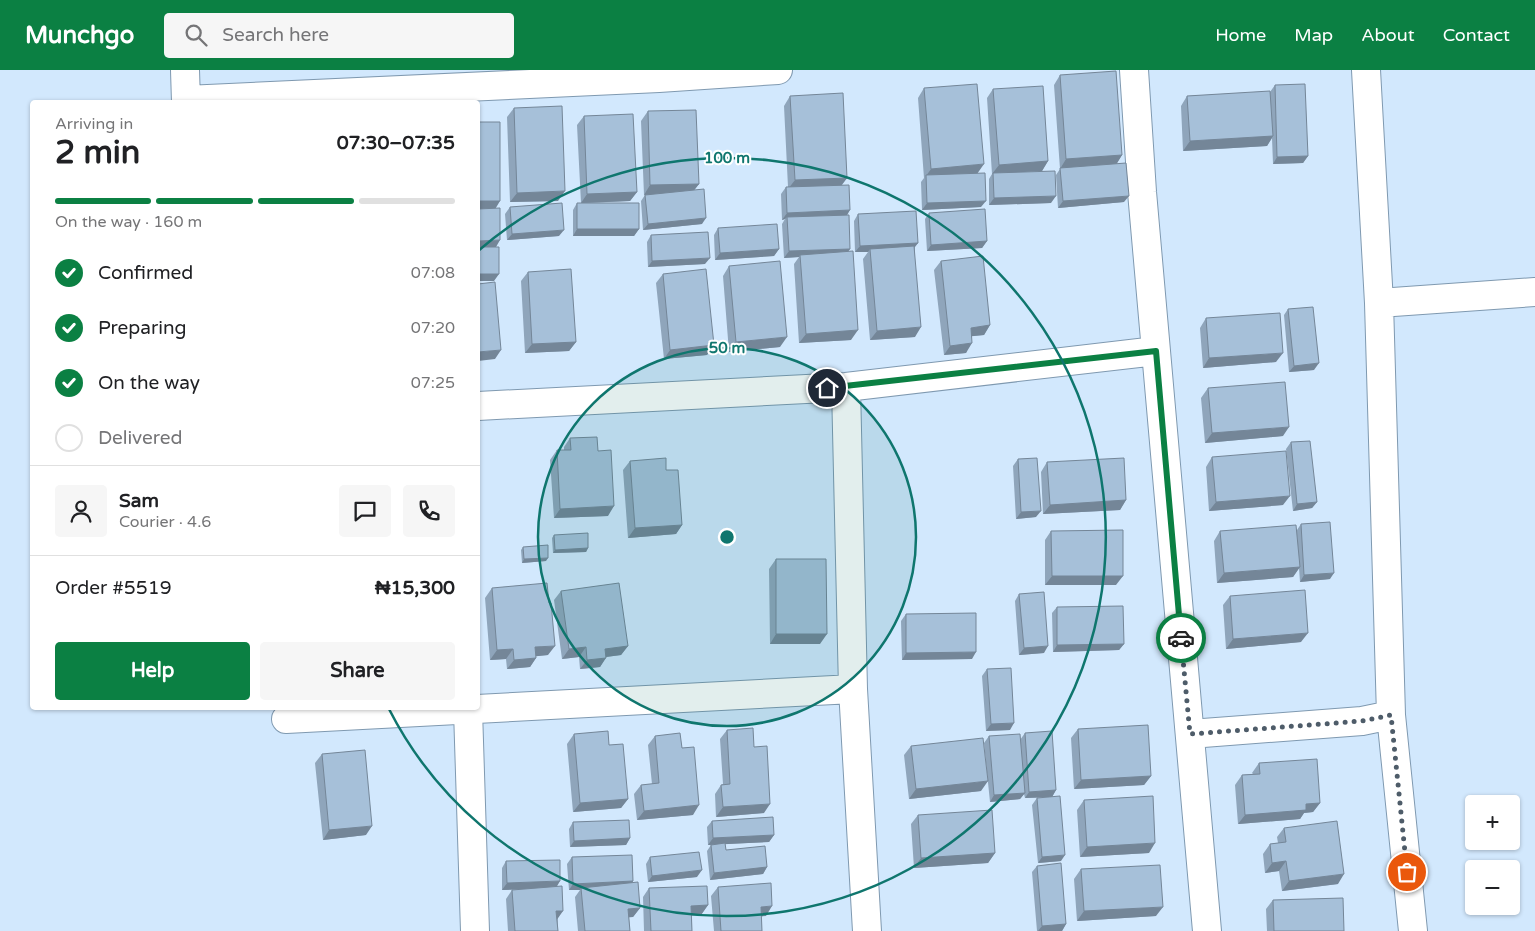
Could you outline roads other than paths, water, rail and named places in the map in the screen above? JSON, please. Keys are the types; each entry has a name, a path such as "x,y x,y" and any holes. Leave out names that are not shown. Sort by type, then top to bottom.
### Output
{"street":[{"path":"185,70 186,100"},
{"path":"206,100 778,70"},
{"path":"1134,70 1142,192 1207,931"},
{"path":"1366,70 1379,303 1391,715 1413,931"},
{"path":"1379,303 1535,292"},
{"path":"480,406 846,387 1156,351"},
{"path":"846,387 853,689 867,931"},
{"path":"480,709 853,689"},
{"path":"286,719 468,710 475,931"},
{"path":"1190,734 1362,721 1391,715"}]}
